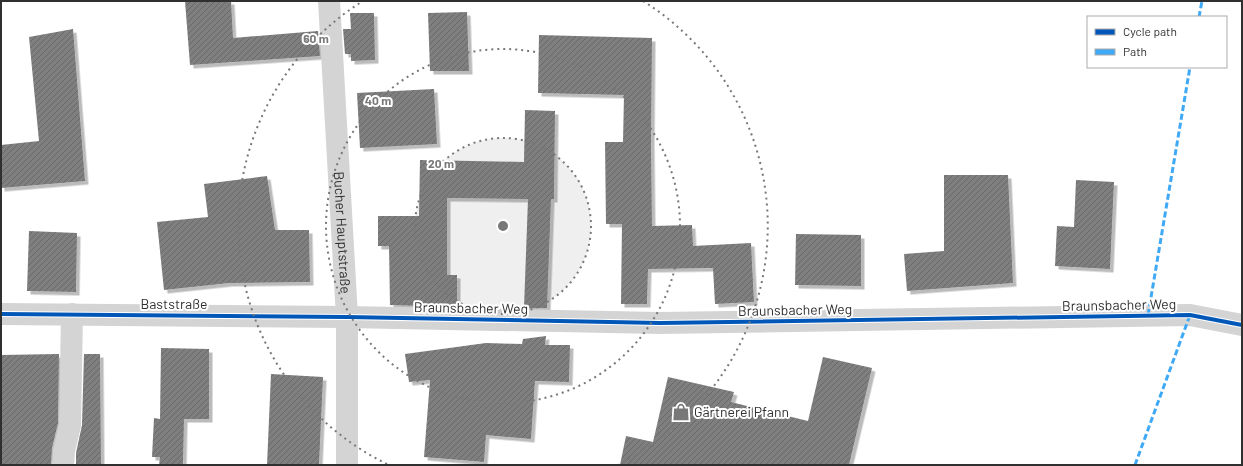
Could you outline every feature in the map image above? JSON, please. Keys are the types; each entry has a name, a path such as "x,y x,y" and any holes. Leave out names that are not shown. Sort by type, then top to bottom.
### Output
{"street":[{"name":"Bucher Hauptstraße","path":"329,1 347,316 347,465"},
{"name":"Baststraße","path":"1,314 347,316"},
{"path":"63,465 64,451 70,425 72,314"},
{"name":"Braunsbacher Weg","path":"347,316 660,323 1190,315 1242,325"}],"building":[{"path":"185,1 231,1 233,38 318,31 320,56 190,65"},
{"path":"467,12 469,71 430,71 428,13"},
{"path":"350,13 374,13 375,60 351,61 351,54 345,54 343,29 351,29"},
{"path":"73,29 85,181 1,188 1,145 39,141 29,37"},
{"path":"539,35 652,38 652,226 692,225 693,246 751,243 754,302 715,304 713,268 648,269 647,304 621,304 622,224 606,224 605,142 623,142 624,95 538,93"},
{"path":"434,89 437,144 360,148 357,93"},
{"path":"525,110 555,111 554,199 551,199 547,308 524,308 528,199 447,198 447,275 457,275 457,307 390,305 389,246 378,246 378,216 419,216 420,160 524,162"},
{"path":"944,175 1008,175 1013,283 907,291 904,254 944,251"},
{"path":"267,176 275,230 309,230 310,282 229,283 164,290 157,222 208,217 204,184"},
{"path":"1076,180 1114,182 1110,269 1055,266 1057,226 1074,227"},
{"path":"29,231 77,233 76,292 27,291"},
{"path":"796,234 861,235 861,286 795,285"},
{"path":"546,336 545,345 570,345 569,382 535,381 531,439 486,435 484,462 424,457 430,380 409,382 405,354 486,343 522,344 523,339"},
{"path":"161,348 209,349 209,419 184,419 183,465 159,465 160,457 152,457 154,418 160,419"},
{"path":"59,354 58,423 52,448 51,465 2,465 1,355"},
{"path":"84,354 100,354 101,465 76,465 76,453 82,425"},
{"path":"823,357 872,368 849,465 620,465 626,436 653,442 668,377 734,392 731,402 808,421"},
{"path":"271,374 323,377 319,465 267,465"}],"marked path":[{"path":"1199,16 1202,1"},
{"path":"1148,315 1190,68"},
{"path":"1135,465 1190,315"}],"cycle path":[{"path":"1,314 347,317 660,323 1190,315 1242,325"}],"place":[{"name":"Gärtnerei Pfann","path":"681,412"}]}
